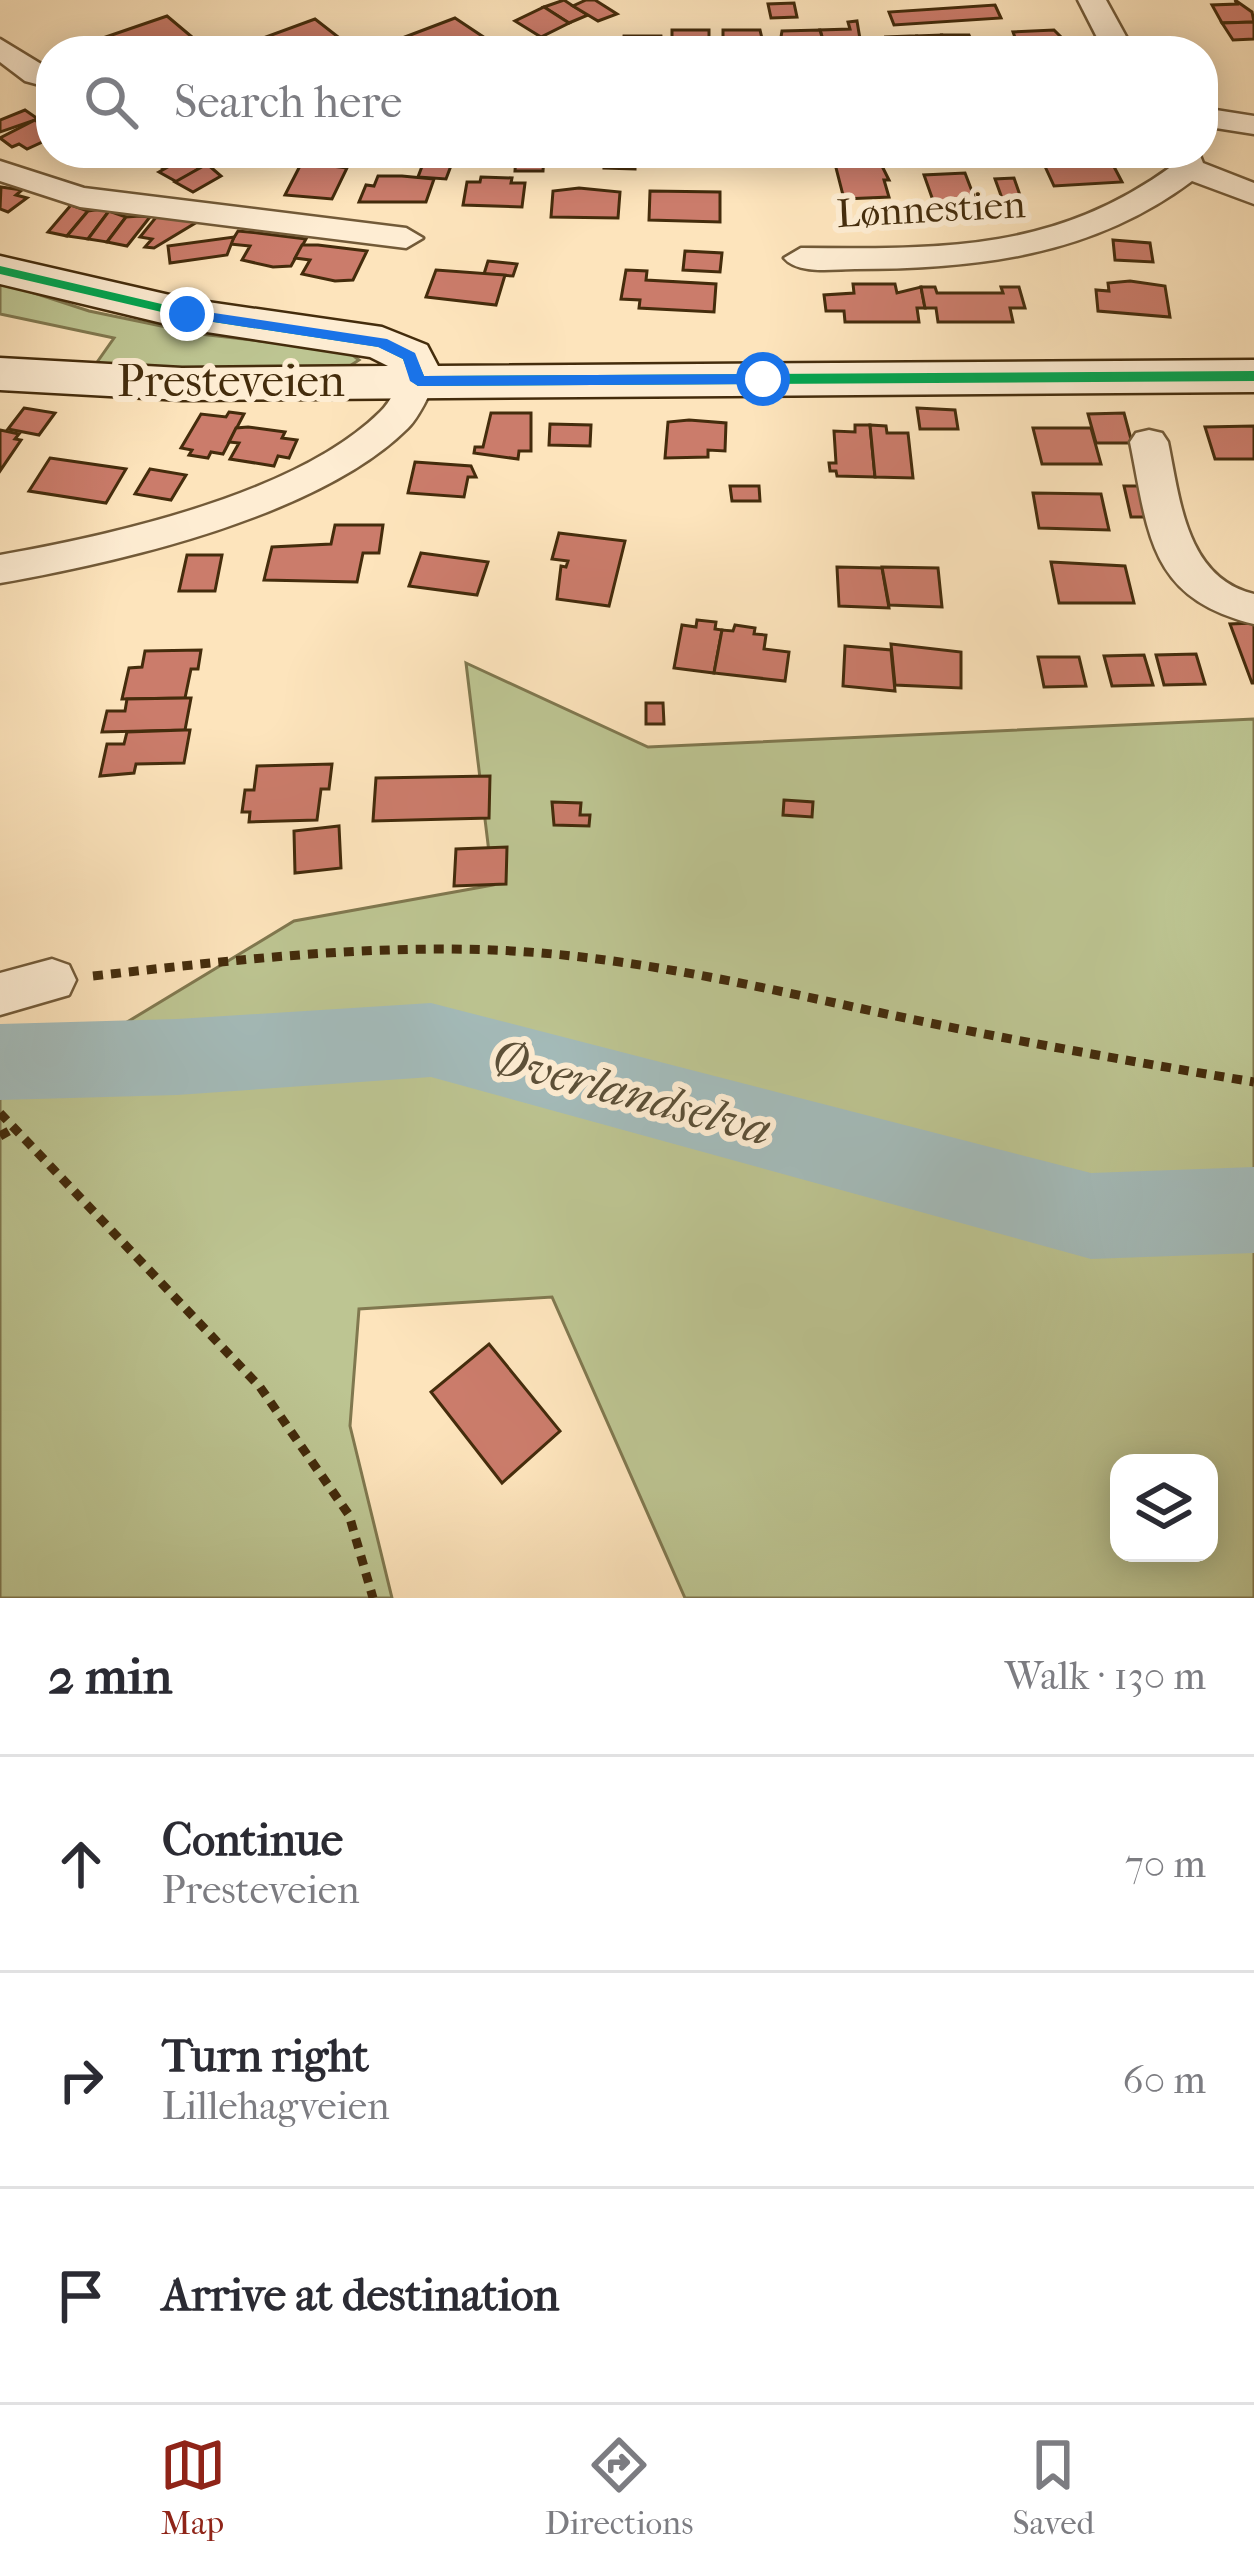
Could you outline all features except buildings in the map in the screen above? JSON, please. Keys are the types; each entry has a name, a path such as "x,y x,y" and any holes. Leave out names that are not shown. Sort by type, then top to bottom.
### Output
{"main road":[{"path":"0,270 187,314 382,343 409,356 418,381"},
{"name":"Presteveien","path":"0,374 182,384 1254,376"}],"street":[{"path":"1092,0 1111,36"},
{"path":"0,48 36,75"},
{"path":"1218,119 1254,125"},
{"name":"Lønnestien","path":"801,258 933,259 1044,246 1162,192 1181,168"},
{"path":"1200,168 1254,194"},
{"path":"0,171 80,197 406,238"},
{"path":"0,569 133,538 246,503 325,471 413,403 418,381"},
{"path":"1149,442 1158,491 1190,578 1225,602 1254,609"},
{"path":"0,994 52,980"}],"path":[{"path":"52,980 331,950 494,950 742,984 1042,1047 1254,1082"},
{"path":"0,1113 260,1387 350,1515 374,1598"},
{"path":"0,1136 14,1128"}],"green space":[{"path":"0,282 89,311 200,334 347,351 359,360 342,371 93,368 114,338 0,314"},
{"path":"466,663 648,747 1254,719 1254,1598 685,1598 552,1297 359,1309 350,1426 392,1598 0,1598 0,1059 66,1059 294,921 493,885"}],"waterway":[{"name":"Øverlandselva","path":"0,1062 177,1057 431,1040 1091,1216 1254,1210"}],"transit line":[{"name":"130","path":"0,270 187,314 382,343 409,356 418,381 1254,376"}],"route":[{"path":"187,314 400,348 409,356 418,381 763,379"}]}
